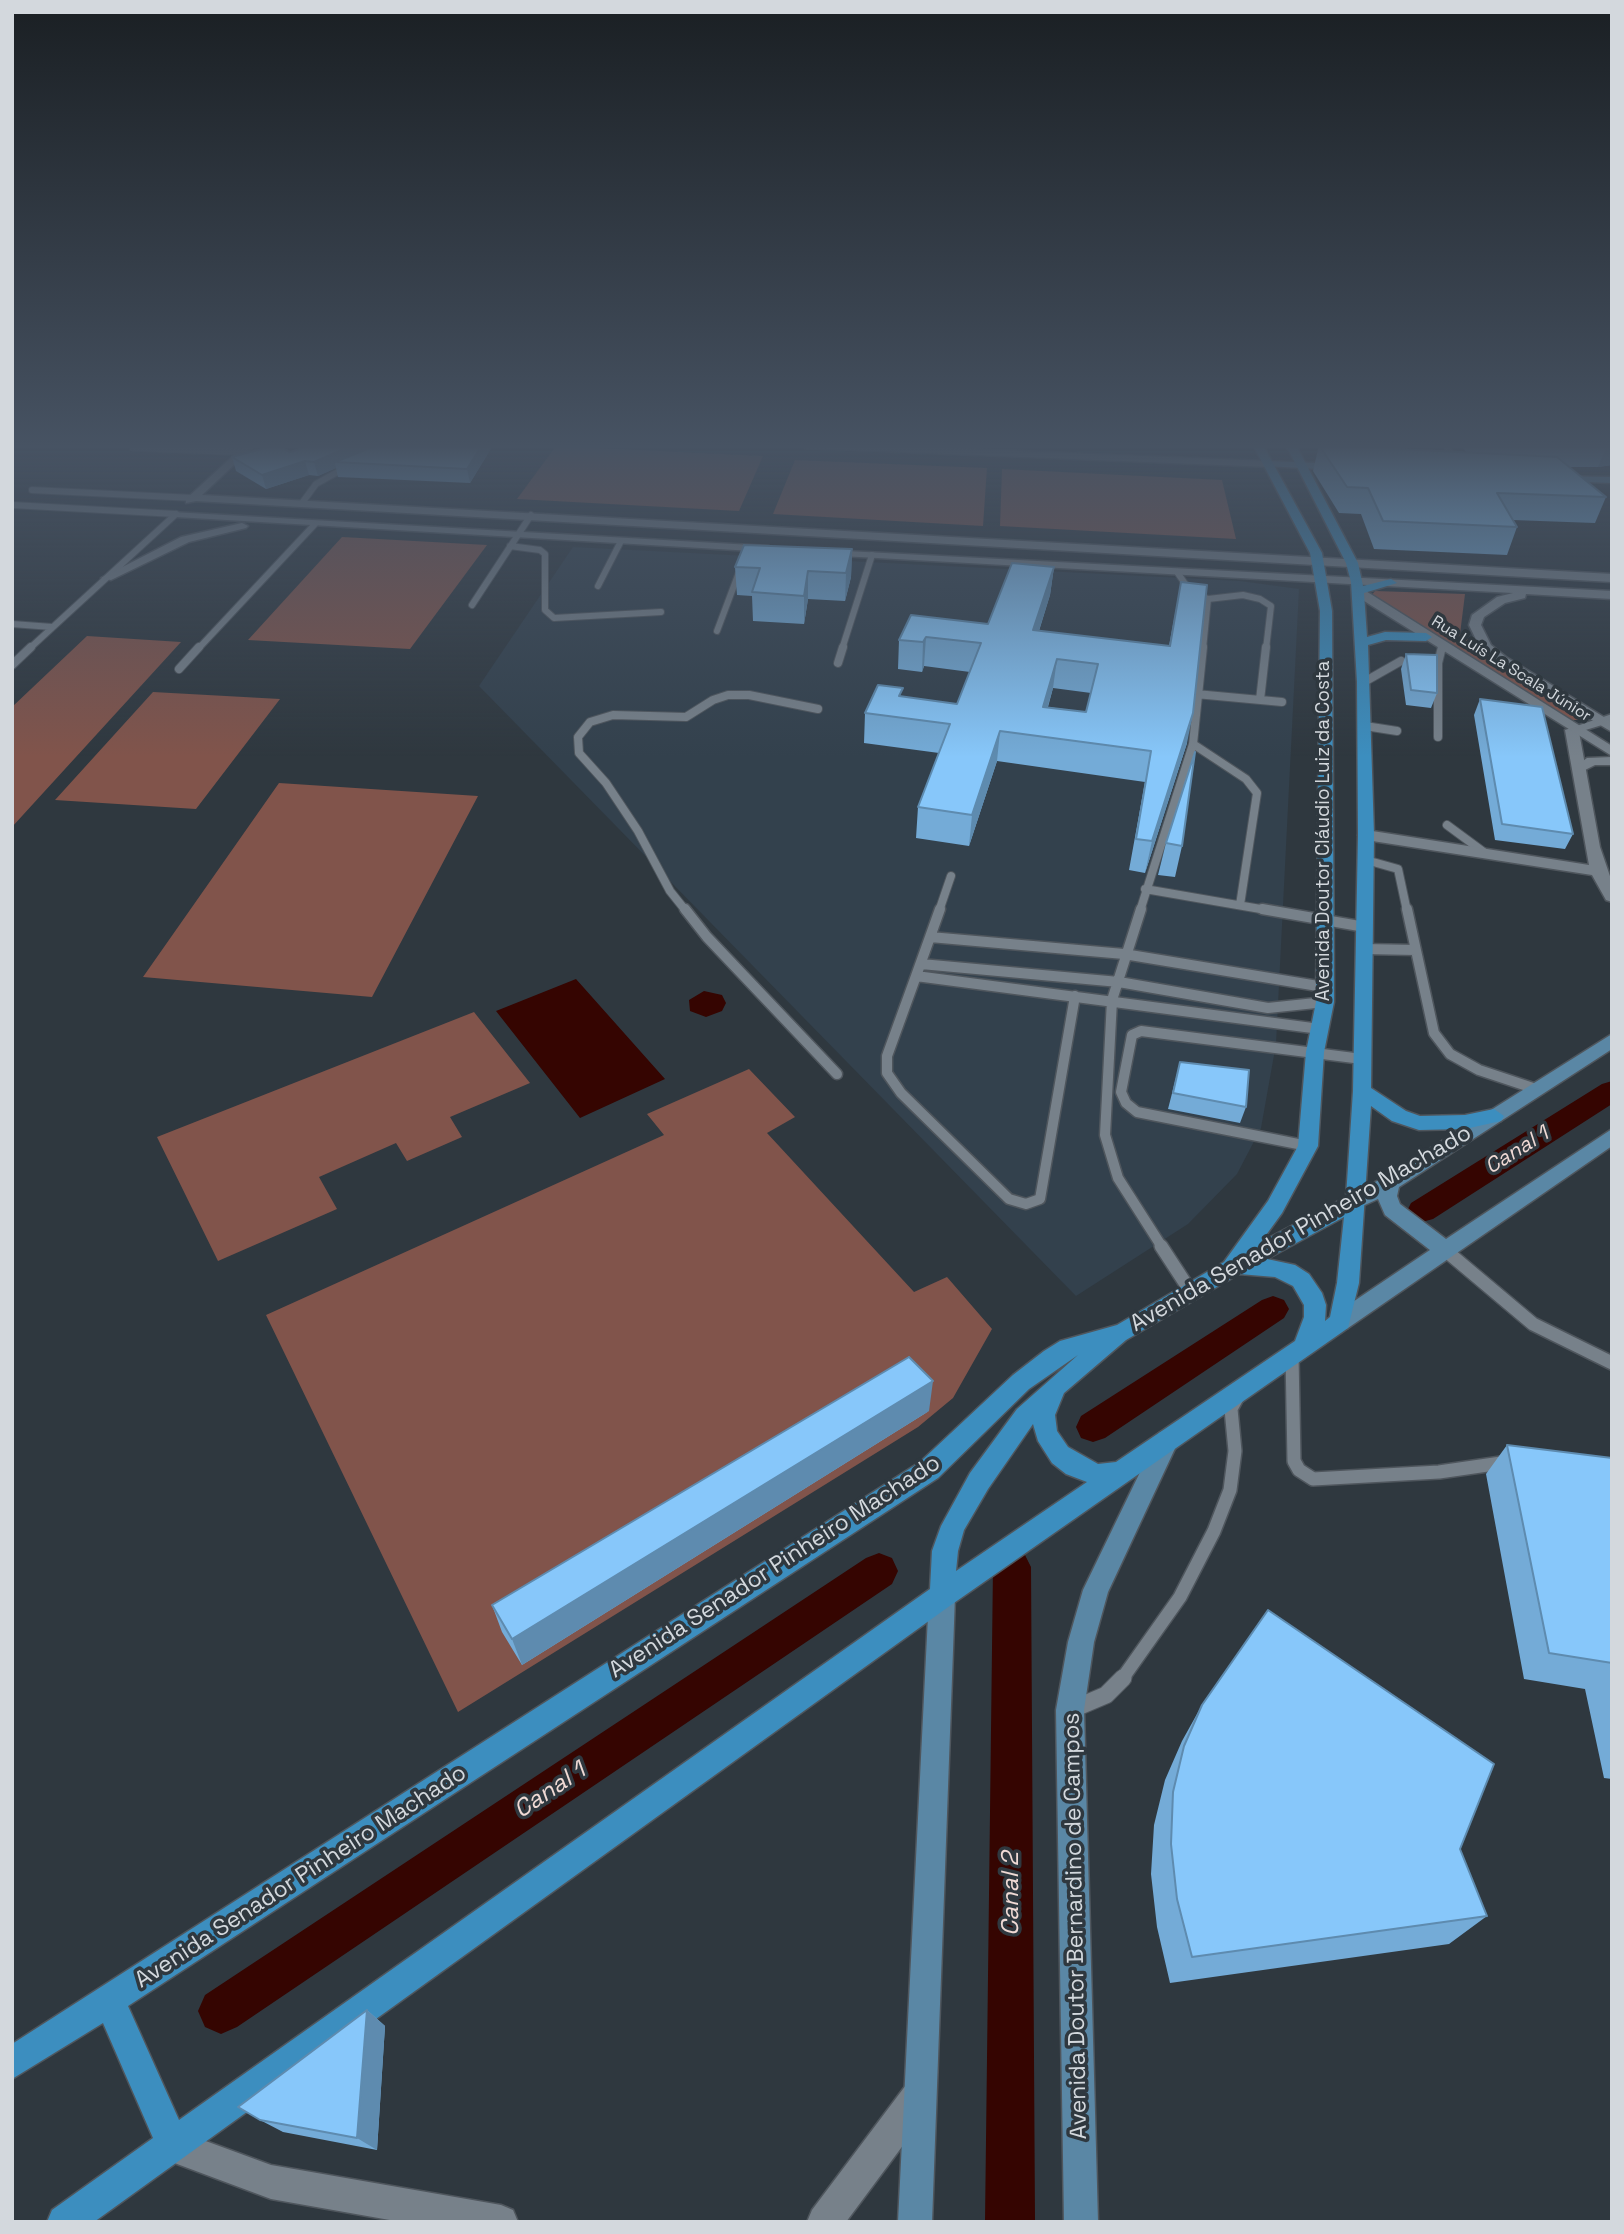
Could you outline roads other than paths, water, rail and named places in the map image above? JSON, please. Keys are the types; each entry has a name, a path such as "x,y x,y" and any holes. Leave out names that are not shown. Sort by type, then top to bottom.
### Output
{"main road":[{"path":"1314,549 1319,559 1343,581 1357,586"},
{"name":"Avenida Doutor Cláudio Luiz da Costa","path":"1340,1322 1348,1283 1356,1201 1362,1091 1366,860 1364,682 1357,586 1352,563 1345,549"},
{"name":"Avenida Doutor Cláudio Luiz da Costa","path":"1235,1266 1275,1206 1308,1146 1315,1052 1325,995 1326,611 1319,559"},
{"path":"1361,643 1385,636 1426,637"},
{"name":"Avenida Senador Pinheiro Machado","path":"12,2063 929,1470 976,1428 1021,1381 1052,1358 1068,1348 1123,1332 1235,1266 1390,1183 1612,1040"},
{"path":"1362,1091 1378,1104 1419,1122 1465,1122 1494,1116"},
{"path":"64,2222 942,1596 1612,1136"},
{"path":"1390,1183 1387,1196 1392,1209 1445,1250"},
{"path":"1235,1266 1275,1268 1301,1280 1311,1293 1315,1317 1298,1351"},
{"path":"915,2222 945,1551 953,1526 979,1481 1025,1416 1059,1383 1123,1332"},
{"path":"1059,1383 1043,1415 1046,1434 1060,1455 1075,1466 1098,1475 1120,1473"},
{"name":"Avenida Doutor Bernardino de Campos","path":"1081,2222 1070,1710 1081,1642 1096,1590 1168,1439"},
{"path":"109,2001 173,2146"}],"street":[{"path":"107,578 162,549"},
{"path":"695,549 746,555 776,550"},
{"path":"945,549 1177,572 1343,581"},
{"path":"817,552 872,555 1008,554 1319,559 1612,595"},
{"path":"1357,586 1391,583 1533,584 1612,578"},
{"name":"Rua Luís La Scala Júnior","path":"1533,584 1478,615 1475,625 1480,639 1501,660 1608,723"},
{"name":"Rua Luís La Scala Júnior","path":"1357,586 1426,637 1572,730 1612,752"},
{"path":"1608,723 1572,730 1598,870 1612,897"},
{"path":"1579,769 1592,761 1612,761"},
{"path":"1366,835 1598,870"},
{"path":"824,2222 921,2093"},
{"path":"173,2146 271,2182 501,2222"}],"lane":[{"path":"12,665 138,549"},
{"path":"179,669 291,549"},
{"path":"472,605 509,549"},
{"path":"533,549 545,554 545,610 554,618 575,619 661,612"},
{"path":"598,586 617,549"},
{"path":"717,631 746,555"},
{"path":"838,663 872,555"},
{"path":"1177,572 1190,591 1208,599 1222,595 1243,595 1260,599 1271,606 1260,700"},
{"path":"1191,1292 1118,1178 1105,1135 1112,1000 1119,982 1124,954 1193,744 1196,694 1208,599"},
{"path":"12,624 52,627"},
{"path":"1438,737 1438,663 1442,647"},
{"path":"1364,682 1401,661"},
{"path":"1196,694 1282,702"},
{"path":"818,709 749,695 728,695 713,700 700,711 686,717 614,715 590,722 578,737 579,754 606,783 638,831 677,900 707,937 836,1074"},
{"path":"1365,726 1397,731"},
{"path":"1193,744 1246,779 1257,793 1240,905"},
{"path":"1447,825 1485,853"},
{"path":"1366,860 1398,869 1434,1033 1450,1054 1479,1070 1536,1089"},
{"path":"951,876 887,1056 887,1073 901,1093 1009,1199 1026,1204 1040,1199 1075,996"},
{"path":"1145,889 1365,928"},
{"path":"930,937 1124,954 1325,995"},
{"path":"1364,949 1416,950"},
{"path":"921,964 1119,982 1268,1009 1325,995"},
{"path":"916,976 1320,1028"},
{"path":"1308,1146 1137,1112 1126,1103 1121,1092 1132,1035 1141,1031 1362,1059"},
{"path":"1445,1250 1533,1324 1612,1363"},
{"path":"1298,1351 1294,1461 1299,1470 1313,1479 1361,1474 1439,1472 1504,1462 1527,1465"},
{"path":"1070,1710 1106,1695 1122,1679 1180,1597 1214,1531 1230,1490 1235,1451 1231,1409 1244,1387"}],"waterway":[{"name":"Canal 1","path":"1422,1211 1612,1091"},
{"name":"Canal 1","path":"1093,1427 1273,1309"},
{"name":"Canal 2","path":"1010,2222 1012,1567"},
{"name":"Canal 1","path":"221,2011 879,1571"}]}
